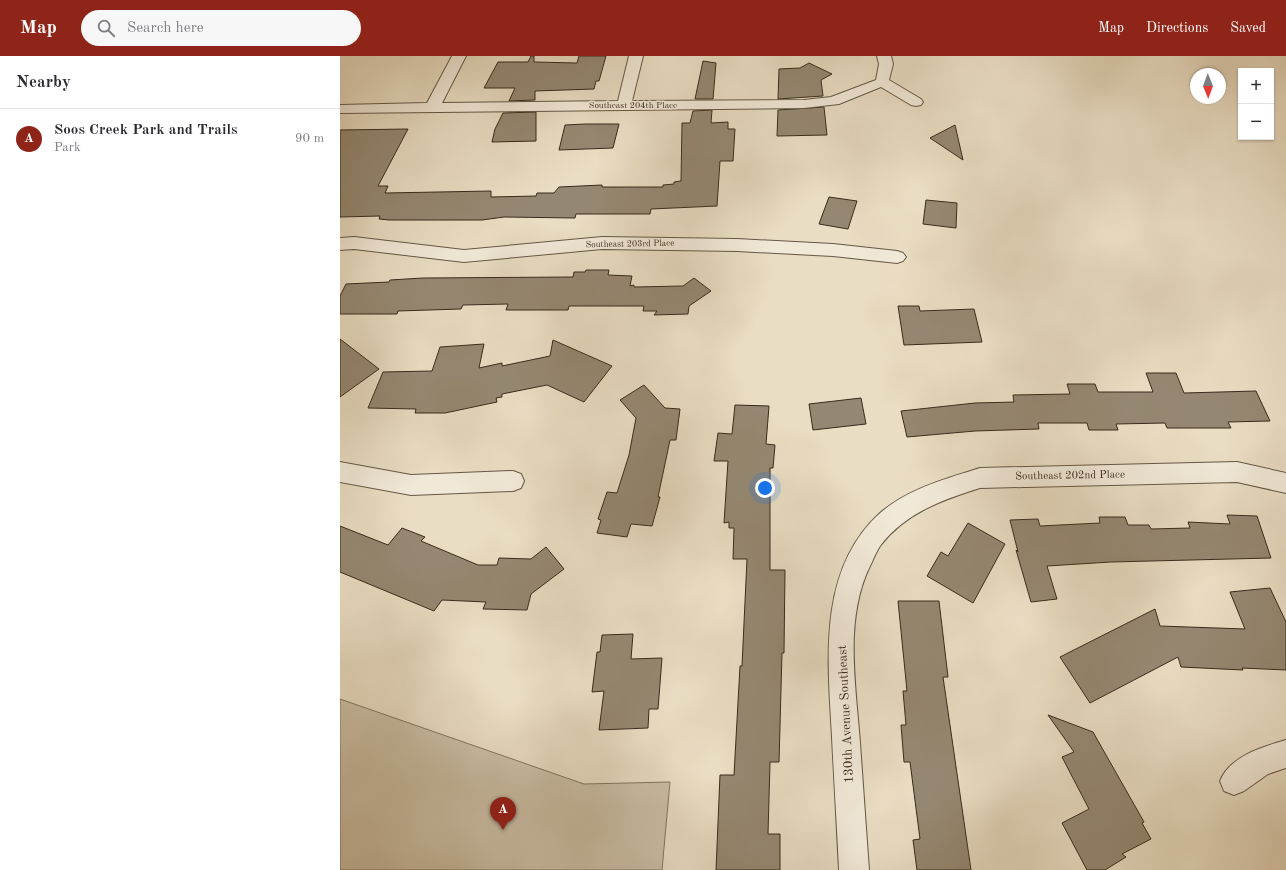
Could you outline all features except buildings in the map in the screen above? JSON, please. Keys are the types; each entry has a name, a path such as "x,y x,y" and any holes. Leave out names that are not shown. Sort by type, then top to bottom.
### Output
{"street":[{"path":"432,108 459,56"},
{"path":"624,105 636,56"},
{"path":"884,56 886,64 882,82 916,102"},
{"name":"Southeast 204th Place","path":"340,109 804,104 834,102 882,82"},
{"name":"Southeast 203rd Place","path":"340,244 354,243 464,256 602,243 737,245 833,250 897,257"},
{"path":"340,472 411,485 513,481"},
{"name":"Southeast 202nd Place","path":"870,539 888,521 914,502 947,488 980,478 1237,472 1286,483"},
{"name":"130th Avenue Southeast","path":"854,870 841,652 844,610 853,573 870,539"},
{"path":"1234,781 1260,762 1286,754"}],"shaded area":[{"path":"340,699 584,784 670,782 662,870 340,870"}],"place":[{"name":"Soos Creek Park and Trails","path":"503,830"}]}
